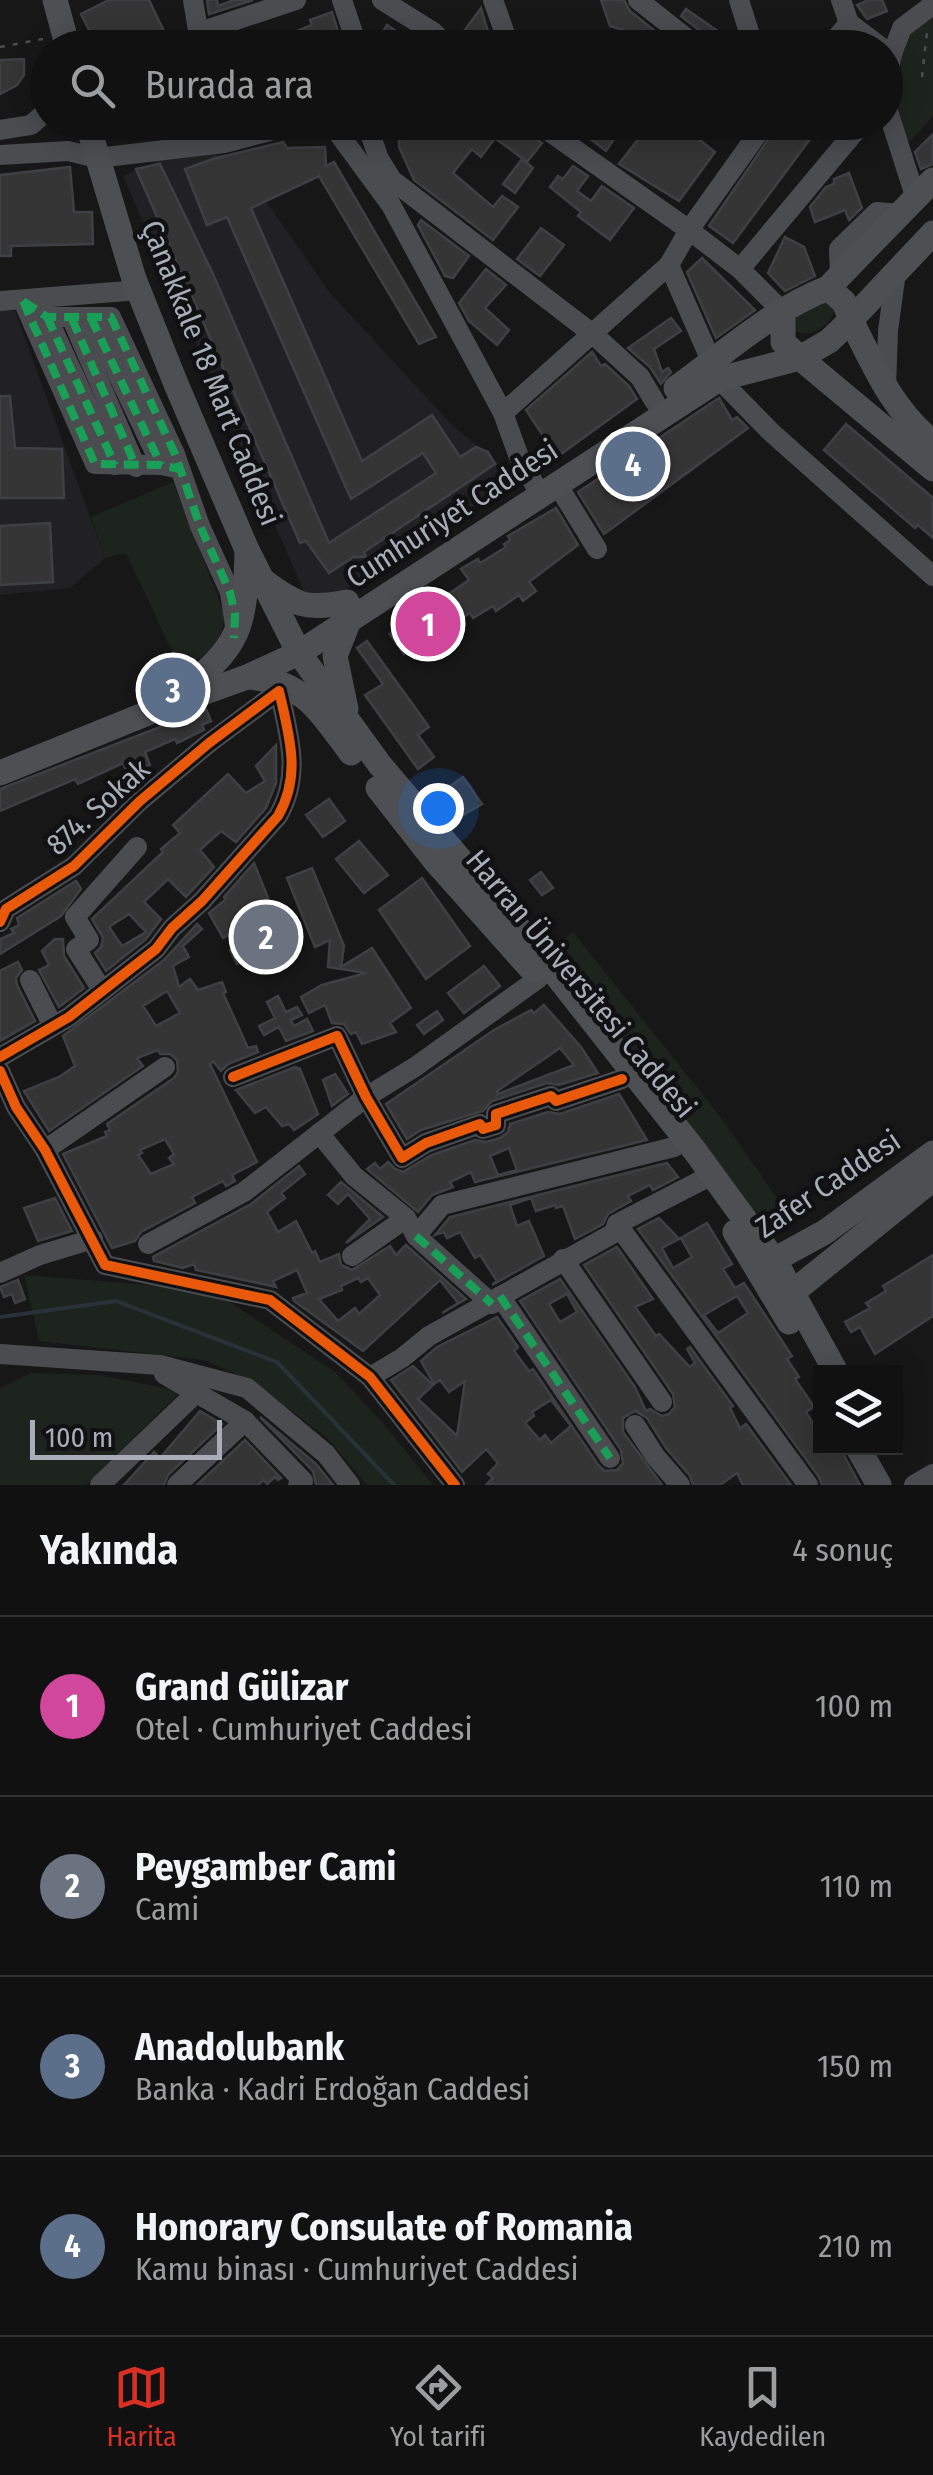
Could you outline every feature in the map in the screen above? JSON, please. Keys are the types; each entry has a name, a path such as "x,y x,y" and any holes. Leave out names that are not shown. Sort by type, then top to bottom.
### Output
{"main road":[{"path":"55,0 63,30"},
{"name":"Çanakkale 18 Mart Caddesi","path":"92,140 140,290 246,550 296,646 376,760"},
{"path":"916,197 834,282 886,390 918,431 933,442"},
{"path":"851,320 933,234"},
{"name":"Cumhuriyet Caddesi","path":"158,709 247,678 716,371 783,312 834,282"},
{"path":"783,312 783,342 933,469"},
{"name":"Cumhuriyet Caddesi","path":"546,485 655,402 716,371 800,358 830,341 851,320"},
{"path":"0,773 158,709 213,667 234,638 246,603 246,550"},
{"path":"264,580 290,601 348,612 338,643 338,678 344,706 376,760"},
{"name":"Harran Üniversitesi Caddesi","path":"247,678 275,680 304,696 436,862 622,1079 766,1265"},
{"name":"Harran Üniversitesi Caddesi","path":"376,760 531,942 695,1151 831,1365"},
{"name":"Zafer Caddesi","path":"766,1265 825,1232 933,1153"},
{"name":"Zafer Caddesi","path":"786,1298 933,1179"},
{"name":"Harran Üniversitesi Caddesi","path":"786,1298 814,1365"},
{"path":"862,1455 879,1485"},
{"path":"881,1455 898,1485"}],"street":[{"path":"193,0 198,30"},
{"path":"223,30 296,0"},
{"path":"342,0 352,30"},
{"path":"382,0 415,30"},
{"path":"493,0 504,30"},
{"path":"638,0 676,30"},
{"path":"739,0 748,30"},
{"path":"841,0 849,24 857,30"},
{"path":"901,30 932,6"},
{"path":"844,30 849,24"},
{"path":"0,130 30,125"},
{"path":"0,155 68,151 96,158 186,140"},
{"path":"343,140 391,205 503,414 519,457 597,549"},
{"path":"372,140 392,180 594,335 640,377 655,402"},
{"path":"560,140 740,269 783,312"},
{"path":"503,414 669,265 753,140"},
{"path":"740,269 848,140"},
{"path":"897,140 916,197"},
{"path":"669,265 716,371 772,434 933,576"},
{"path":"886,390 896,272"},
{"path":"0,301 140,290"},
{"path":"22,301 47,316 111,317 170,467 230,592 235,614 234,638"},
{"path":"22,301 94,464 170,467"},
{"path":"47,316 126,466"},
{"path":"81,319 126,466"},
{"name":"874. Sokak","path":"0,922 6,909 74,866 140,801 280,691 293,752 293,774 278,816 165,940 102,990"},
{"path":"0,1056 53,1026 102,990 76,950 89,940 75,917 136,846"},
{"path":"148,1244 244,1192 366,1097 416,1068 539,978"},
{"path":"30,980 53,1026"},
{"path":"233,1076 337,1036 366,1097 402,1158 444,1136 480,1124 483,1130 496,1125 496,1114 551,1096 556,1101 622,1079"},
{"path":"45,1150 165,1067"},
{"path":"0,1071 8,1111 45,1150 104,1265 270,1300 370,1377 455,1485"},
{"path":"319,1133 354,1176 496,1300 610,1458"},
{"path":"352,1256 411,1227 442,1205 674,1146"},
{"path":"370,1377 429,1336 614,1233 617,1224 702,1180"},
{"path":"617,1224 808,1485"},
{"path":"0,1273 40,1254 93,1239"},
{"path":"563,1259 662,1402"},
{"path":"0,1354 160,1365 247,1388 326,1454 350,1485"},
{"path":"132,1363 172,1377 245,1422 302,1481 298,1485"},
{"path":"100,1485 197,1392"},
{"path":"177,1485 245,1422"},
{"path":"635,1426 680,1485"},
{"path":"914,1485 933,1474"}],"path":[{"path":"922,76 932,6"},
{"path":"0,47 30,44"}],"shaded area":[{"path":"933,16 933,116 908,143 903,131 903,46"},
{"path":"226,156 257,188 330,293 453,426 506,469 504,488 333,598 306,596 123,176 163,158"},
{"path":"825,296 835,308 829,320 814,332 795,331 792,324 796,312"},
{"path":"0,311 15,311 105,558 70,588 0,595"},
{"path":"173,482 225,615 211,649 180,668 126,553 105,558 91,517"},
{"path":"573,932 719,1115 791,1218 776,1233 761,1232 547,955"},
{"path":"24,1275 173,1287 225,1299 334,1371 384,1424 433,1485 367,1485 327,1438 252,1381 204,1360 39,1341"},
{"path":"31,1373 98,1375 181,1391 86,1485 0,1485 0,1388"}],"building":[{"path":"109,0 149,0 163,30 89,30 81,14"},
{"path":"207,0 217,0 218,6 234,0 253,0 209,14"},
{"path":"601,0 624,0 630,11 654,30 623,30 610,26"},
{"path":"882,0 887,11 867,19 857,5"},
{"path":"481,8 488,30 465,30"},
{"path":"686,9 716,30 699,30 681,16"},
{"path":"332,12 338,30 299,30 312,25 310,20"},
{"path":"24,59 24,75 17,85 0,94 0,60"},
{"path":"933,134 933,164 921,169 915,152"},
{"path":"399,140 494,140 481,157 472,149 453,173 493,207 502,196 518,207 493,240 414,180"},
{"path":"498,140 542,143 527,162"},
{"path":"592,140 613,140 606,151"},
{"path":"638,140 700,140 715,152 679,201 619,164"},
{"path":"768,140 809,140 733,243 709,226"},
{"path":"283,142 287,148 325,147 326,166 334,162 436,337 419,344 319,176 251,208 362,461 432,415 460,457 476,447 488,452 495,464 364,552 366,557 353,557 329,573 306,541 300,543 136,169 160,164 213,274 329,543 436,473 423,453 351,499 227,217 207,225 185,169"},
{"path":"522,159 533,168 515,193 503,184"},
{"path":"573,166 588,176 577,191 591,201 602,186 634,208 610,240 578,216 581,212 550,187"},
{"path":"70,167 74,212 92,212 93,244 11,246 11,256 0,256 0,175"},
{"path":"849,173 862,208 849,220 845,210 815,222 810,207 826,187 834,184 834,179"},
{"path":"421,220 469,256 453,278 445,276 418,225"},
{"path":"541,228 564,245 540,276 517,259"},
{"path":"785,237 804,247 815,276 785,291 768,273"},
{"path":"702,258 755,310 716,338 687,272"},
{"path":"486,269 506,285 485,308 509,330 497,345 469,321 459,303"},
{"path":"671,318 681,331 654,349 662,372 668,368 671,372 661,384 650,367 628,348"},
{"path":"592,352 601,366 605,364 629,386 637,399 557,457 526,410"},
{"path":"0,396 10,396 15,448 62,449 64,498 0,498"},
{"path":"719,398 732,420 737,417 748,428 604,534 578,492"},
{"path":"846,424 933,498 933,538 918,525 915,528 824,450"},
{"path":"556,508 578,545 529,582 536,591 523,601 519,595 496,611 493,606 473,618 470,613 404,654 390,634 469,580 461,569 506,547 508,536"},
{"path":"50,523 53,582 0,585 0,526"},
{"path":"367,641 429,727 418,735 434,757 418,769 365,695 383,684 357,648"},
{"path":"206,709 211,721 202,725 204,730 145,752 150,765 128,774 123,763 78,784 75,779 0,811 0,789"},
{"path":"276,745 276,783 266,808 236,842 221,831 200,850 214,867 186,897 168,879 144,902 161,919 146,939 106,971 95,953 103,938 92,919 163,852 161,849 180,833 173,825 228,774 246,793 265,781 256,766","holes":["129,914 146,932 122,946 109,927"]},
{"path":"463,777 482,804 456,819 439,794"},
{"path":"329,799 345,821 323,837 306,815"},
{"path":"359,841 388,875 364,893 336,859"},
{"path":"254,863 274,913 279,910 297,943 278,952 276,949 252,965 249,958 237,964 230,950 249,936 243,926 223,938 209,913 226,899"},
{"path":"312,868 344,946 341,967 372,948 411,1008 390,1023 396,1032 362,1044 356,1032 351,1034 344,1024 332,1023 325,1005 309,1013 301,997 322,985 366,973 328,967 330,940 315,947 287,878"},
{"path":"541,872 553,888 542,895 530,880"},
{"path":"422,878 470,946 426,979 379,910"},
{"path":"76,881 81,889 61,916 0,954 0,939 14,933 11,929 19,925 17,918"},
{"path":"197,924 202,929 183,946 189,957 173,966 179,987 190,979 198,990 222,982 226,992 223,993 248,1048 256,1046 258,1052 228,1064 221,1071 213,1061 210,1064 257,1162 232,1175 235,1181 226,1186 223,1181 192,1197 195,1203 141,1232 135,1241 112,1248 63,1154 107,1136 107,1124 174,1078 177,1060 158,1050 137,1058 143,1066 49,1131 24,1091 75,1066 63,1036 164,960","holes":["167,991 180,1013 156,1026 143,1006","165,1139 174,1154 169,1158 174,1164 151,1174 138,1155 140,1150"]},
{"path":"55,939 63,939 64,956 84,988 59,1007 39,970 49,965 42,951"},
{"path":"18,962 22,970 16,978 17,985 35,1021 0,1041 0,971"},
{"path":"484,966 500,986 464,1013 448,993"},
{"path":"278,996 286,1012 297,1007 302,1015 291,1020 294,1026 307,1019 313,1031 286,1041 279,1027 264,1035 259,1026 275,1018 267,1002"},
{"path":"544,1005 598,1073 559,1085 547,1083 492,1101 483,1111 421,1130 407,1139 386,1104 494,1030 531,1010 534,1013","holes":["560,1048 574,1065 498,1094 497,1091"]},
{"path":"437,1011 443,1020 424,1034 417,1025"},
{"path":"295,1067 300,1069 318,1114 294,1130 289,1124 282,1126 266,1107 255,1113 236,1090"},
{"path":"335,1074 348,1094 332,1106 323,1080"},
{"path":"619,1094 647,1140 475,1182 471,1172 450,1182 453,1187 432,1195 418,1212 367,1169 375,1163 380,1169 388,1162 403,1172 432,1155 475,1140 500,1138 508,1132 510,1124 548,1112 560,1114","holes":["509,1148 517,1170 498,1175 490,1156"]},
{"path":"667,1163 678,1177 653,1190 650,1185 628,1196 631,1201 608,1214 603,1224 575,1239 563,1206 536,1211 531,1198 510,1205 517,1226 529,1221 544,1256 492,1285 497,1281 480,1255 475,1258 460,1232 447,1238 444,1232 435,1235 450,1217"},
{"path":"299,1166 305,1174 281,1193 285,1198 267,1212 278,1232 296,1221 320,1262 339,1254 341,1265 352,1270 390,1246 396,1255 406,1245 466,1299 442,1313 458,1303 440,1280 363,1351 294,1301 293,1298 307,1293 297,1270 273,1281 276,1287 196,1270 194,1264 183,1268 154,1261 153,1257 251,1204","holes":["358,1278 361,1282 368,1278 380,1295 359,1314 355,1308 338,1321 319,1299"]},
{"path":"341,1182 383,1217 346,1243 370,1219 348,1194 338,1204 328,1195"},
{"path":"55,1198 72,1231 38,1241 24,1208"},
{"path":"659,1218 679,1239 662,1248 673,1268 692,1257 681,1238 707,1223 732,1264 723,1269 735,1288 744,1283 792,1356 787,1359 799,1377 795,1379 813,1406 806,1412 813,1424 813,1455 844,1455 860,1485 822,1485 638,1229","holes":["737,1296 748,1313 718,1333 704,1315"]},
{"path":"617,1247 653,1299 635,1307 656,1336 659,1334 690,1367 695,1363 687,1349 690,1347 733,1406 730,1408 740,1428 746,1424 791,1485 743,1485 737,1473 720,1485 693,1485 647,1418 635,1411 623,1418 623,1432 662,1485 486,1485 493,1478 488,1474 498,1463 486,1449 462,1472 391,1380 413,1366 433,1385 418,1399 457,1436 465,1381 449,1392 440,1380 434,1384 421,1361 437,1347 497,1317 518,1347 514,1351 529,1371 533,1369 599,1466 605,1471 617,1470 623,1463 621,1450 520,1301 560,1279 635,1387 646,1411 650,1409 662,1416 675,1407 673,1394 584,1265","holes":["567,1294 577,1312 560,1322 549,1304","551,1400 571,1426 551,1443 545,1435 540,1440 525,1423 534,1416 532,1412"]},
{"path":"933,1255 933,1316 875,1354 860,1327 851,1332 845,1322 870,1308 866,1303 886,1291 883,1286"},
{"path":"18,1280 25,1299 15,1303 12,1294 4,1297 0,1287"},
{"path":"200,1411 222,1424 168,1475 164,1485 124,1485 154,1452 160,1458"},
{"path":"260,1417 316,1464 333,1485 316,1485 313,1471"},
{"path":"245,1440 281,1478 275,1477 267,1484 264,1480 258,1485 197,1485"}],"waterway":[{"path":"0,1317 116,1301 277,1362 394,1485"}],"marked path":[{"path":"23,301 47,317 111,317 175,454 200,526 230,592 234,638"},
{"path":"23,301 95,464 180,469"},
{"path":"47,317 115,465"},
{"path":"91,318 161,465"},
{"path":"72,319 136,467"},
{"path":"416,1236 492,1304"},
{"path":"500,1296 610,1458"}],"cycle path":[{"path":"0,922 6,909 74,866 140,801 279,691 292,770 278,816 156,949 69,1017 0,1057"},
{"path":"233,1077 337,1036 366,1097 402,1158 426,1143 480,1124 483,1129 496,1125 496,1114 551,1096 556,1101 622,1079"},
{"path":"0,1071 16,1107 45,1150 105,1265 270,1300 370,1377 455,1485"}],"place":[{"name":"Honorary Consulate of Romania","path":"633,464"},
{"name":"Grand Gülizar","path":"428,624"},
{"name":"Anadolubank","path":"173,690"},
{"name":"Peygamber Cami","path":"266,937"}]}
